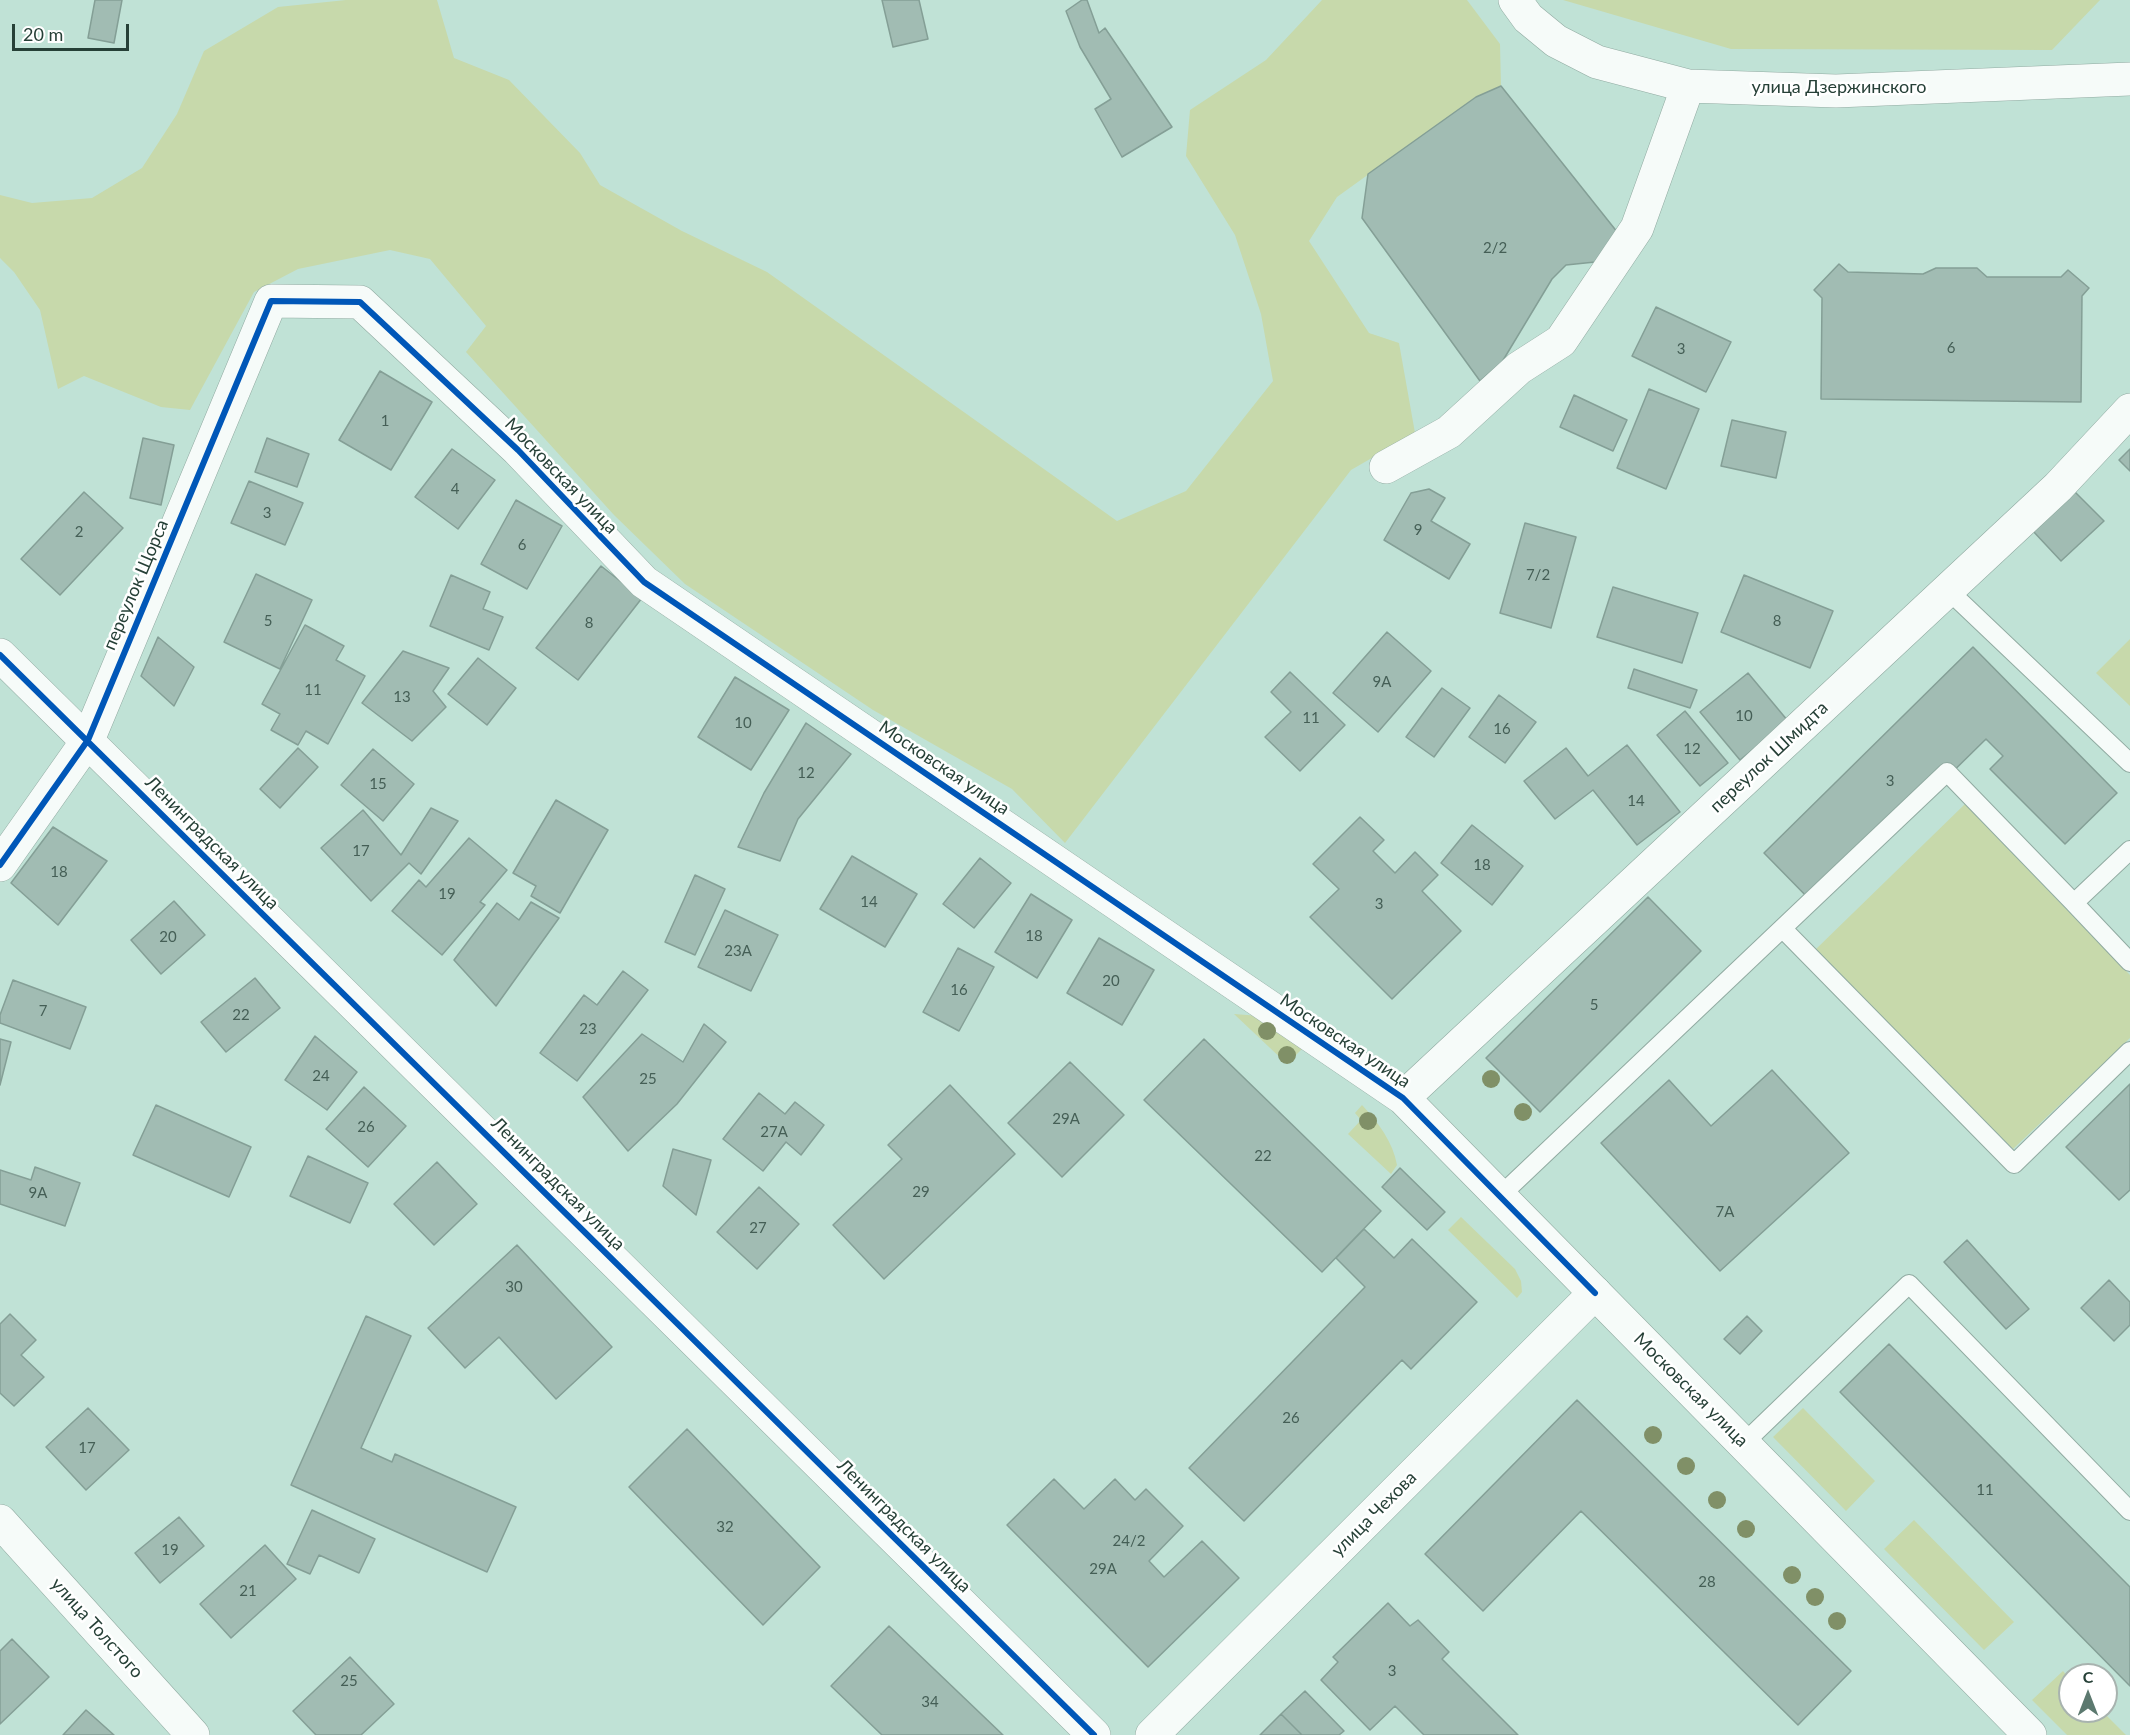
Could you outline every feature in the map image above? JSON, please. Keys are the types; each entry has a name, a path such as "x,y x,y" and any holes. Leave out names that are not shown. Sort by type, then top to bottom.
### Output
{"street":[{"name":"улица Дзержинского","path":"1515,0 1527,18 1556,41 1597,62 1688,86 1836,91 2130,79"},
{"path":"1386,466 1449,432 1519,368 1561,341 1638,228 1688,86"},
{"name":"переулок Щорса","path":"0,865 88,740 272,301"},
{"name":"Московская улица","path":"272,301 360,302 518,450 644,582 1403,1098 2030,1735"},
{"name":"переулок Шмидта","path":"1403,1098 2058,487 2130,410"},
{"name":"Ленинградская улица","path":"0,655 1094,1735"},
{"name":"улица Чехова","path":"1152,1735 1595,1293"},
{"name":"улица Толстого","path":"0,1521 193,1735"}],"lane":[{"path":"1948,590 2130,763"},
{"path":"1500,1196 1947,772 2130,962"},
{"path":"2074,903 2130,850"},
{"path":"1783,929 2014,1164 2130,1051"},
{"path":"1744,1443 1909,1284 2130,1511"}],"green space":[{"path":"346,0 437,0 454,58 509,80 580,153 600,185 682,231 767,272 1117,521 1186,491 1273,381 1261,314 1235,235 1186,156 1190,110 1266,60 1322,0 1467,0 1500,44 1501,86 1476,97 1337,197 1309,241 1369,333 1399,343 1415,433 1351,470 1065,843 1012,789 873,710 685,584 614,515 466,352 486,326 430,259 390,250 298,269 254,292 190,410 161,407 84,376 58,389 40,310 14,272 0,258 0,195 32,203 92,198 142,168 177,114 204,51 278,7"},
{"path":"1563,0 2100,0 2052,50 1731,49"},
{"path":"2130,639 2130,706 2096,673"},
{"path":"1965,804 2130,975 2130,1038 2013,1149 1815,950"},
{"path":"1234,1014 1260,1016 1305,1046 1287,1064"},
{"path":"1362,1105 1379,1125 1392,1148 1397,1165 1391,1174 1348,1134 1361,1120 1355,1113"},
{"path":"1461,1217 1515,1269 1521,1281 1522,1292 1517,1298 1448,1230"},
{"path":"1803,1408 1875,1481 1846,1511 1773,1437"},
{"path":"1914,1520 2014,1622 1984,1650 1884,1549"},
{"path":"2058,1676 2058,1723 2114,1723 2126,1735 2067,1735 2032,1700"}],"building":[{"path":"95,0 122,0 114,43 88,38"},
{"path":"882,0 919,0 928,39 893,47"},
{"path":"1082,0 1087,0 1099,33 1105,28 1172,127 1122,157 1095,109 1111,99 1080,47 1066,11"},
{"path":"1501,86 1618,233 1595,262 1566,265 1552,279 1502,362 1480,381 1362,218 1368,174 1476,97"},
{"path":"1839,264 1848,272 1923,274 1936,268 1977,268 1987,277 2061,277 2068,270 2089,288 2082,296 2081,402 1821,399 1822,298 1814,290"},
{"path":"1656,307 1731,342 1706,392 1632,356"},
{"path":"380,371 432,402 391,470 339,440"},
{"path":"1649,389 1699,409 1666,489 1617,468"},
{"path":"1574,395 1627,420 1613,451 1560,427"},
{"path":"1732,420 1786,432 1776,478 1721,466"},
{"path":"143,438 174,445 161,505 130,498"},
{"path":"267,438 309,454 297,487 255,472"},
{"path":"452,449 495,480 458,529 415,497"},
{"path":"2130,449 2130,471 2119,460"},
{"path":"249,481 303,503 285,545 231,523"},
{"path":"1429,489 1445,498 1431,521 1470,544 1449,579 1384,540 1411,493"},
{"path":"2074,491 2104,521 2061,561 2032,530"},
{"path":"84,492 123,528 60,595 21,559"},
{"path":"516,500 562,526 527,589 481,564"},
{"path":"1525,523 1576,537 1551,628 1500,613"},
{"path":"601,566 642,598 578,680 536,648"},
{"path":"256,574 312,600 280,669 224,642"},
{"path":"451,575 490,592 483,609 503,617 489,650 430,626"},
{"path":"1744,575 1833,611 1810,668 1721,632"},
{"path":"1613,587 1698,613 1682,663 1597,637"},
{"path":"305,625 344,646 336,660 365,676 328,744 306,731 298,745 271,730 280,714 262,704"},
{"path":"1387,632 1431,671 1378,732 1333,693"},
{"path":"158,637 194,667 174,706 141,676"},
{"path":"1973,647 2117,793 2065,844 1990,769 2003,756 1986,739 1816,906 1764,853"},
{"path":"403,651 449,668 433,691 446,707 412,741 362,703"},
{"path":"478,658 516,688 487,725 448,694"},
{"path":"1634,669 1697,690 1690,708 1628,688"},
{"path":"1290,672 1345,725 1300,771 1265,737 1291,712 1271,692"},
{"path":"1748,673 1788,721 1740,760 1700,712"},
{"path":"735,677 789,710 751,770 698,737"},
{"path":"1442,688 1470,708 1434,757 1406,737"},
{"path":"1499,695 1536,722 1505,763 1469,737"},
{"path":"1685,711 1728,763 1700,786 1657,735"},
{"path":"806,723 851,754 798,819 780,861 738,847 764,793"},
{"path":"1627,745 1680,812 1637,845 1593,790 1555,819 1524,781 1566,748 1588,776"},
{"path":"298,748 318,767 280,808 260,789"},
{"path":"373,749 414,784 383,821 341,785"},
{"path":"556,800 608,830 560,913 531,896 536,886 513,873"},
{"path":"431,808 458,821 421,874 409,863 371,901 321,848 363,810 401,855"},
{"path":"1360,817 1384,840 1373,851 1395,873 1415,852 1438,875 1422,891 1461,931 1392,999 1310,917 1339,889 1313,864"},
{"path":"1472,825 1523,866 1492,905 1441,863"},
{"path":"53,827 107,861 58,925 11,883"},
{"path":"469,838 507,870 480,902 485,905 442,955 392,911 419,880 426,887"},
{"path":"852,856 917,894 885,947 820,909"},
{"path":"980,858 1011,883 974,928 943,904"},
{"path":"695,875 725,889 695,955 665,942"},
{"path":"1031,894 1072,920 1037,978 995,952"},
{"path":"1648,897 1701,951 1540,1112 1486,1058"},
{"path":"174,901 205,935 161,974 131,940"},
{"path":"531,902 559,918 496,1006 454,960 497,903 519,920"},
{"path":"725,910 778,935 751,991 698,967"},
{"path":"1099,938 1154,970 1122,1025 1067,993"},
{"path":"958,948 994,967 959,1031 923,1012"},
{"path":"623,971 648,990 577,1081 540,1053 584,995 597,1005"},
{"path":"255,978 280,1008 226,1052 201,1022"},
{"path":"13,980 86,1007 70,1049 0,1023 0,1015"},
{"path":"704,1024 726,1042 677,1104 628,1151 583,1097 642,1034 683,1062"},
{"path":"315,1036 357,1072 327,1110 285,1080"},
{"path":"0,1039 11,1042 0,1085"},
{"path":"1204,1039 1381,1211 1322,1272 1144,1100"},
{"path":"1070,1062 1124,1115 1062,1177 1008,1123"},
{"path":"1772,1070 1849,1153 1720,1271 1601,1143 1669,1080 1711,1126"},
{"path":"2130,1084 2130,1190 2119,1200 2066,1147"},
{"path":"950,1085 1015,1154 884,1279 833,1225 902,1159 888,1145"},
{"path":"364,1087 406,1126 368,1167 326,1129"},
{"path":"759,1093 785,1114 795,1102 824,1125 801,1155 786,1142 763,1171 723,1139"},
{"path":"156,1105 251,1147 229,1197 133,1155"},
{"path":"673,1149 711,1160 696,1215 663,1186"},
{"path":"308,1156 368,1183 350,1223 290,1196"},
{"path":"437,1162 477,1204 434,1245 394,1204"},
{"path":"35,1167 80,1183 65,1226 0,1204 0,1170 31,1180"},
{"path":"1400,1168 1445,1212 1427,1230 1382,1187"},
{"path":"759,1187 799,1224 757,1269 717,1232"},
{"path":"1364,1229 1394,1258 1412,1239 1477,1302 1411,1369 1402,1360 1244,1521 1189,1468 1365,1287 1336,1258"},
{"path":"1967,1240 2029,1309 2006,1329 1944,1262"},
{"path":"517,1245 612,1347 556,1399 499,1337 465,1368 428,1328"},
{"path":"2109,1280 2130,1302 2130,1325 2114,1341 2081,1308"},
{"path":"10,1314 36,1340 21,1355 44,1377 14,1406 0,1393 0,1324"},
{"path":"366,1316 411,1336 361,1448 392,1462 395,1454 516,1507 487,1572 291,1485"},
{"path":"1747,1316 1762,1331 1740,1354 1724,1339"},
{"path":"1889,1344 2130,1587 2130,1686 2118,1674 2118,1663 2107,1663 1840,1392"},
{"path":"1577,1400 1851,1671 1798,1725 1581,1511 1483,1611 1425,1554"},
{"path":"88,1408 129,1450 86,1490 46,1447"},
{"path":"687,1429 820,1567 763,1625 629,1487"},
{"path":"1054,1479 1084,1509 1115,1479 1135,1500 1146,1489 1183,1526 1149,1561 1164,1577 1202,1541 1239,1578 1148,1667 1007,1525"},
{"path":"312,1510 375,1539 359,1573 319,1555 310,1574 287,1564"},
{"path":"179,1517 204,1546 160,1583 135,1553"},
{"path":"265,1545 296,1579 231,1638 200,1604"},
{"path":"1388,1603 1410,1626 1418,1620 1449,1652 1442,1659 1518,1735 1424,1735 1395,1706 1370,1730 1321,1680 1338,1662 1333,1657"},
{"path":"889,1626 1003,1735 882,1735 831,1686"},
{"path":"12,1639 49,1677 0,1724 0,1651"},
{"path":"350,1657 394,1704 361,1735 316,1735 293,1711"},
{"path":"1305,1691 1344,1731 1339,1735 1302,1735 1281,1714"},
{"path":"86,1710 114,1735 63,1735"},
{"path":"1281,1714 1302,1735 1260,1735"}],"cycle path":[{"path":"0,865 88,740 271,301 360,302 518,450 644,582 1403,1098 1595,1293"},
{"path":"0,655 1094,1735"}]}
